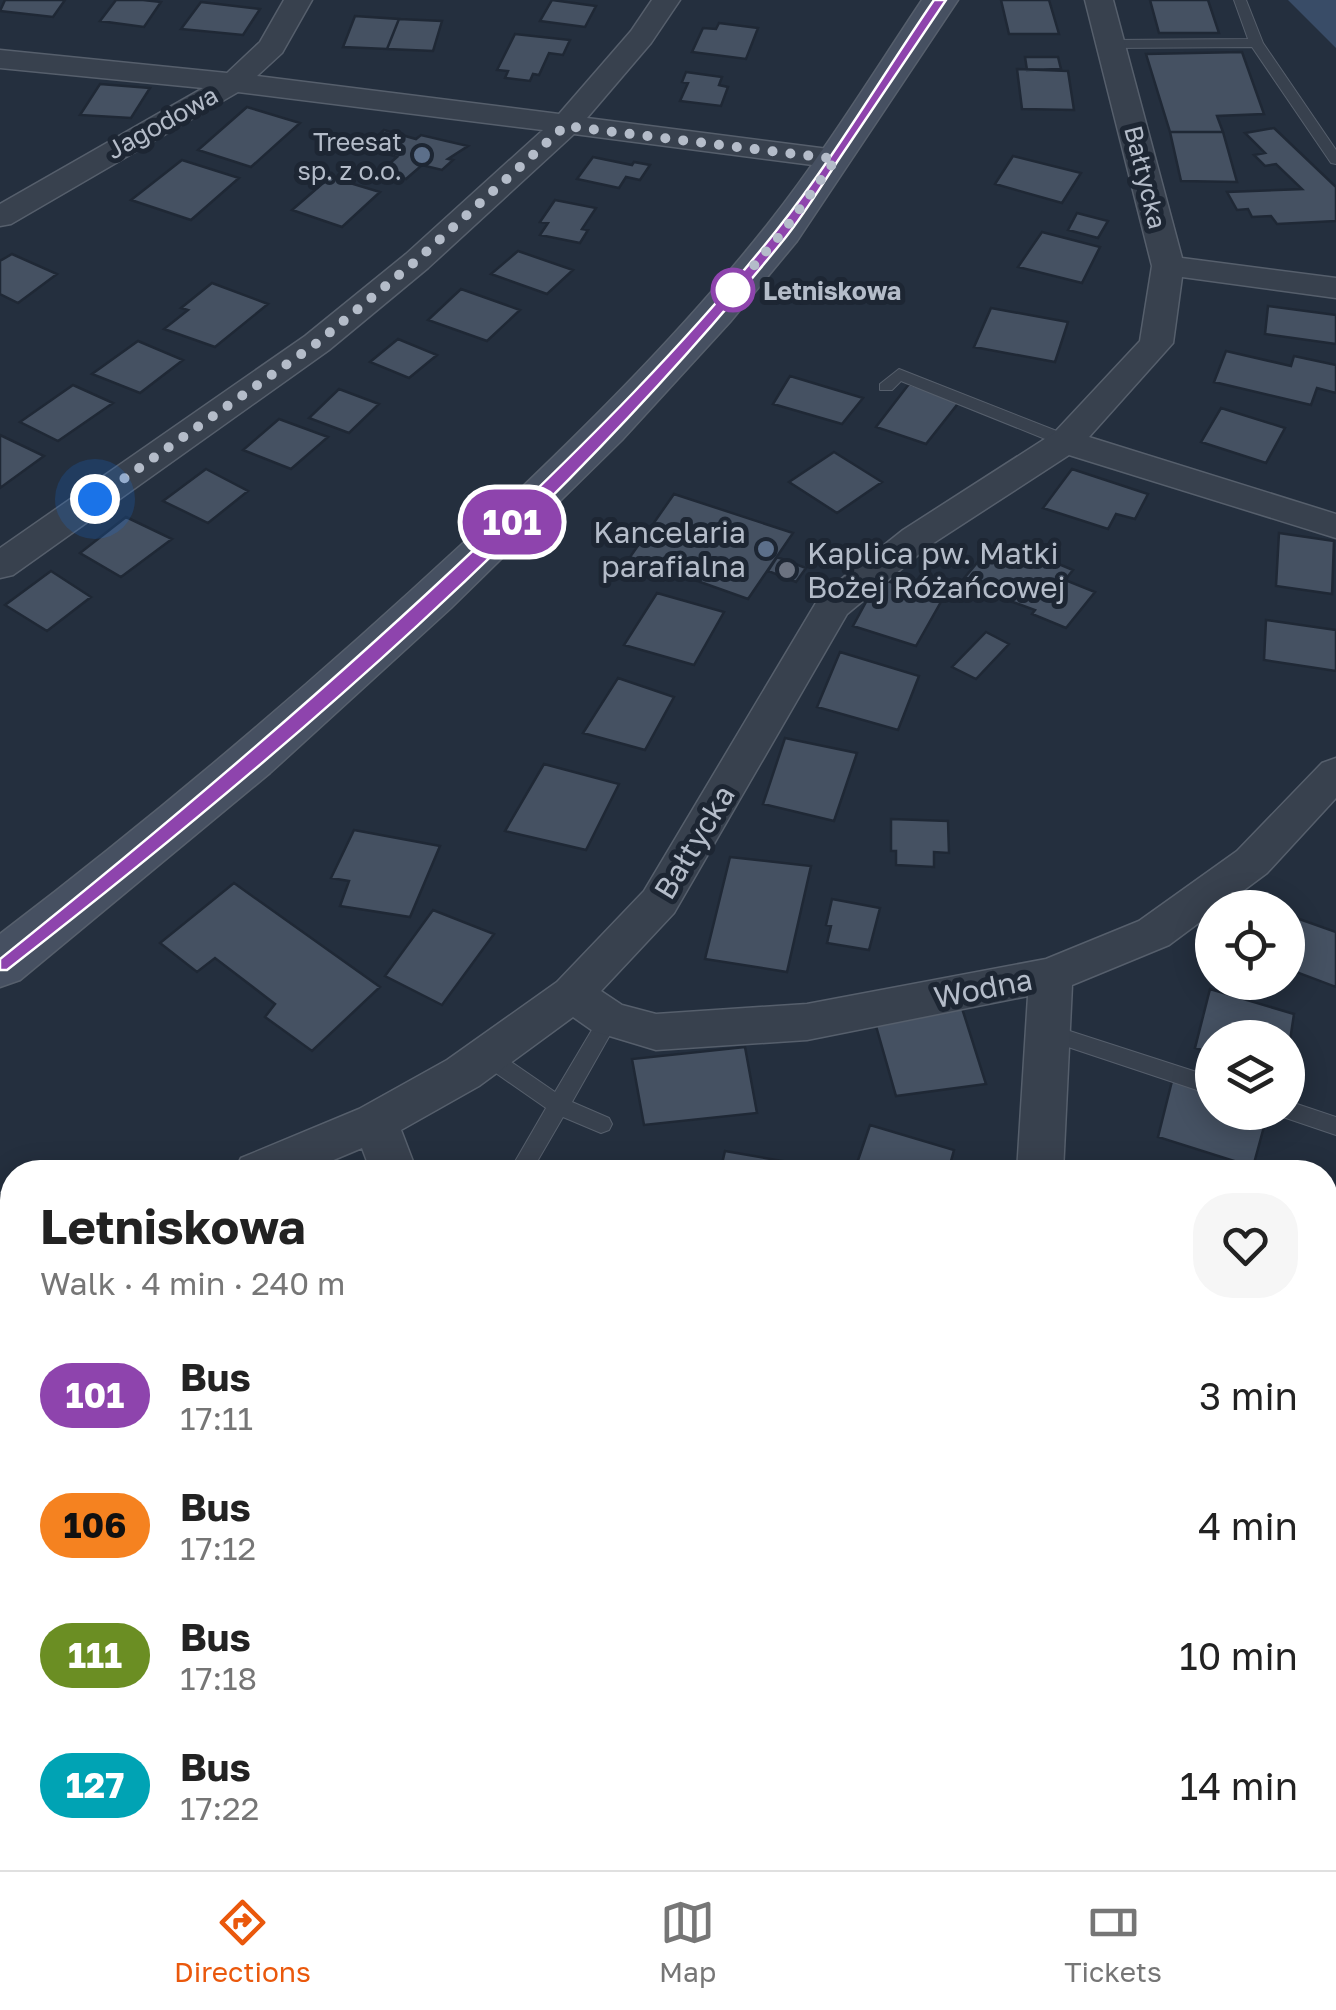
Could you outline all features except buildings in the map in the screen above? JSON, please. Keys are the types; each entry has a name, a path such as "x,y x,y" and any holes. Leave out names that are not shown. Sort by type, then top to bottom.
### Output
{"main road":[{"path":"0,965 117,874 376,652 548,488 698,331 783,232 940,0"}],"street":[{"name":"Jagodowa","path":"0,216 232,83 272,47 298,0"},
{"path":"0,566 317,343 417,260 565,126 642,37 666,0"},
{"name":"Bałtycka","path":"285,1160 375,1122 487,1056 590,1006 659,902 832,605 916,538 1066,441 1156,343 1168,266 1099,0"},
{"path":"0,59 232,83 836,159"},
{"path":"1168,266 1336,288"},
{"path":"1066,441 1119,461 1336,526"},
{"name":"Wodna","path":"590,1006 656,1032 807,1022 1051,975 1154,933 1252,862 1336,773"},
{"path":"1041,1160 1051,975"},
{"path":"375,1122 389,1160"}],"lane":[{"path":"1240,0 1256,43 1336,160"},
{"path":"1112,44 1256,43"},
{"path":"886,387 899,374 1066,441"},
{"path":"527,1160 558,1105 590,1006"},
{"path":"1048,1032 1195,1080"},
{"path":"487,1056 558,1105 602,1124"},
{"path":"1305,1116 1336,1126"}],"water":[{"path":"1288,0 1336,0 1336,48"}],"bus line":[{"name":"101","path":"0,965 117,874 390,639 563,474 698,331 783,232 940,0"}],"place":[{"name":"Treesat sp. z o.o.","path":"422,155"},
{"name":"Letniskowa","path":"733,290"},
{"name":"Kancelaria parafialna","path":"766,549"},
{"name":"Kaplica pw. Matki Bożej Różańcowej","path":"787,570"}],"route":[{"path":"95,499 317,343 417,260 565,126 836,159 783,232 733,290"}]}
